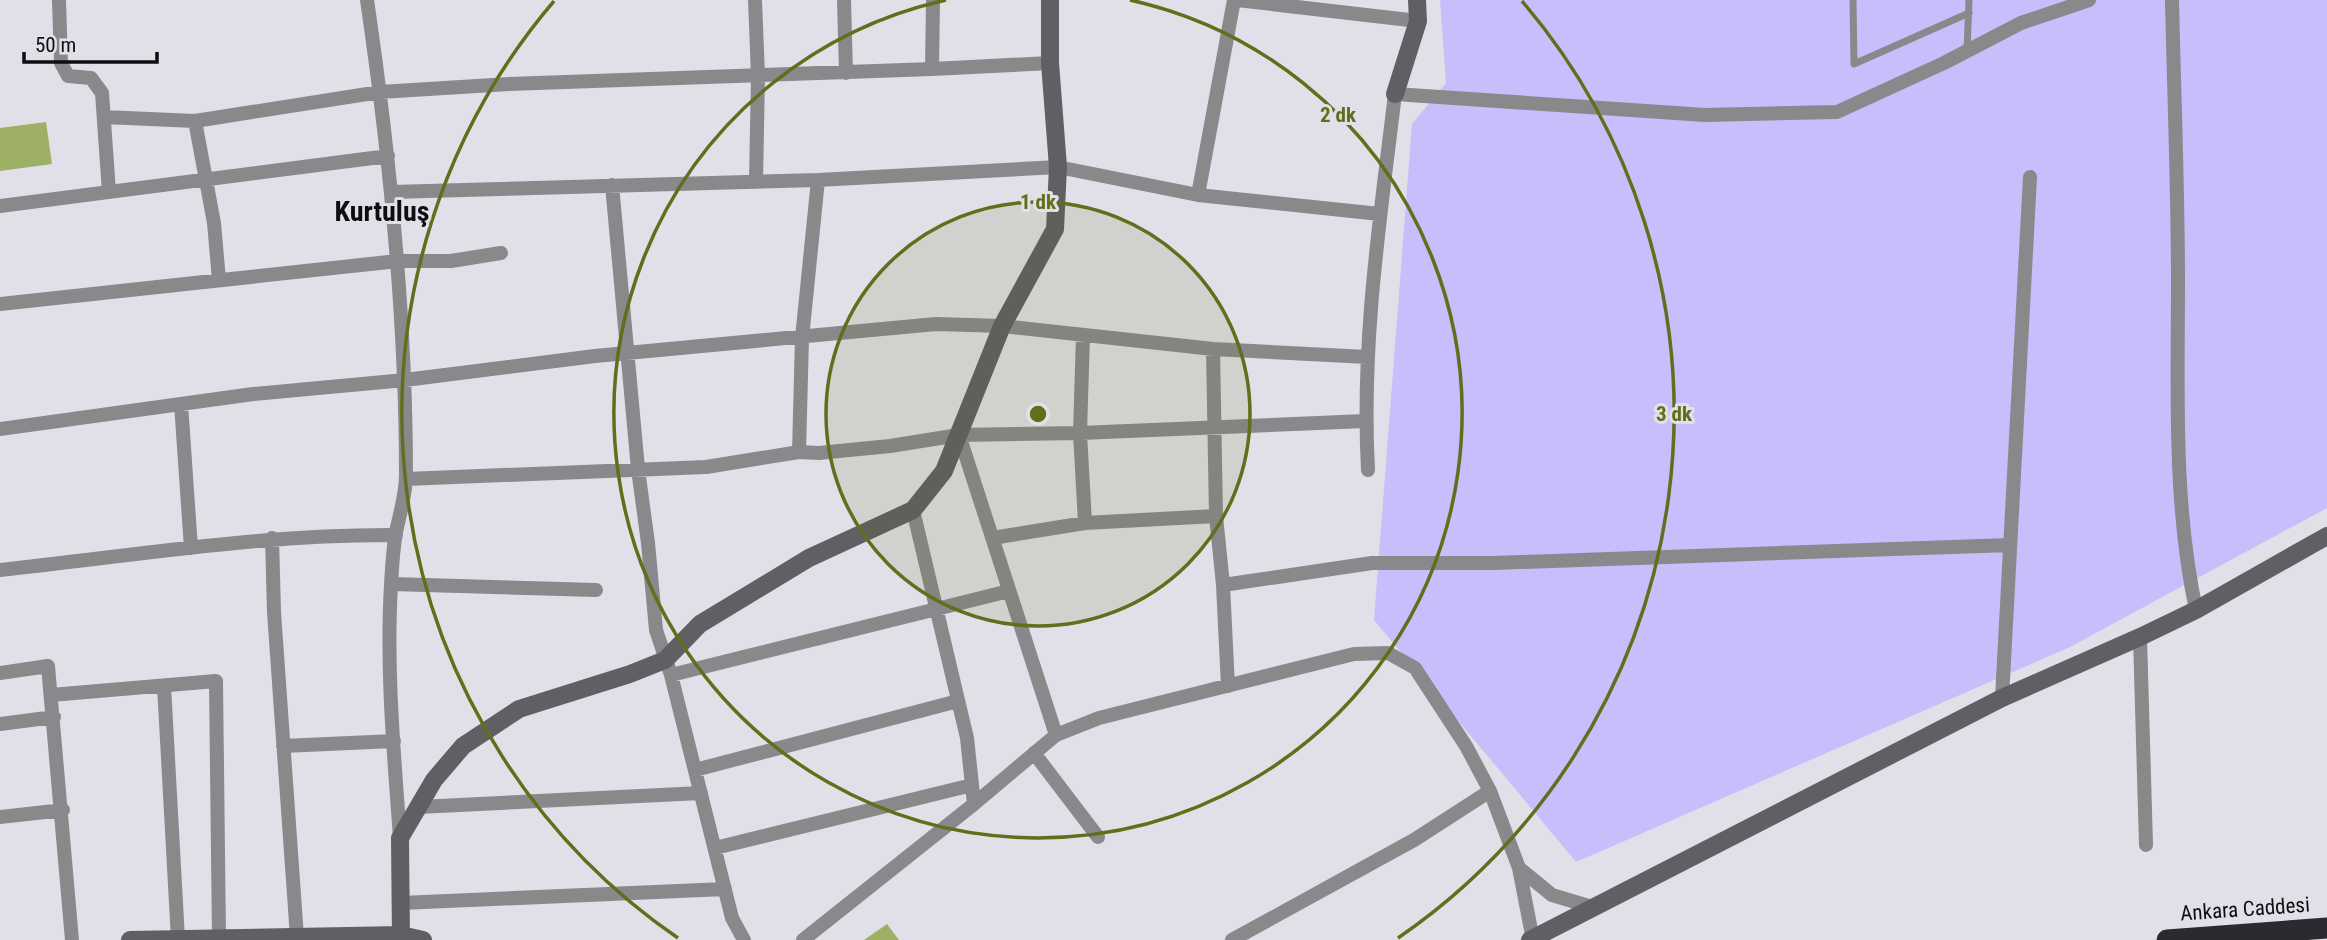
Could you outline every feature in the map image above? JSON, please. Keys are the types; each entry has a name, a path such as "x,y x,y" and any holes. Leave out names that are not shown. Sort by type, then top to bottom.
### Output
{"highway":[{"name":"Ankara Caddesi","path":"2167,940 2327,928"}],"street":[{"path":"59,0 61,63 68,76 91,78 102,93 108,192"},
{"path":"367,0 388,156 405,380 406,479 391,584 388,666 400,838 401,938"},
{"path":"755,0 758,76 756,181"},
{"path":"844,0 846,73"},
{"path":"932,69 933,0"},
{"path":"668,668 700,624 798,564 913,510 944,471 1002,326 1055,229 1058,167 1050,63 1050,0"},
{"path":"1198,195 1236,0 1419,21"},
{"path":"1368,470 1365,421 1367,357 1380,214 1395,94 1419,21 1417,0"},
{"path":"1395,94 1704,115 1837,112 2021,23 2089,0"},
{"path":"2172,0 2178,258 2178,467 2186,563 2196,610"},
{"path":"104,117 195,121 380,92 509,83 846,73 1050,63"},
{"path":"195,121 207,180 219,280"},
{"path":"0,205 388,156"},
{"path":"391,192 818,180 1058,167 1198,195 1380,214"},
{"path":"2002,698 2030,177"},
{"path":"799,452 802,338 818,180"},
{"path":"612,185 626,353 656,630 732,918 744,940"},
{"path":"0,304 398,261 451,261 501,253"},
{"path":"0,429 253,394 405,380 626,353 936,324 1002,326 1213,349 1367,357"},
{"path":"1083,335 1080,433 1085,523"},
{"path":"1213,349 1216,516 1223,584 1228,686"},
{"path":"181,404 191,548"},
{"path":"406,479 706,467 799,452 819,453 890,446 959,435 1214,429 1365,421"},
{"path":"959,435 1056,735"},
{"path":"913,510 967,738 974,804"},
{"path":"992,538 1085,523 1216,516"},
{"path":"0,570 272,538 330,534 396,535"},
{"path":"803,940 1056,735 1099,718 1354,654 1388,653 1415,667 1466,746 1490,791 1519,868 1532,939 2002,698 2196,610 2327,536"},
{"path":"272,538 297,937"},
{"path":"1223,584 1373,564 1493,564 2010,545"},
{"path":"391,584 596,590"},
{"path":"400,838 434,780 463,746 519,709 630,674 936,610 1009,591"},
{"path":"2140,637 2146,845"},
{"path":"0,673 48,666 72,940"},
{"path":"51,695 216,681 207,939"},
{"path":"164,686 178,939"},
{"path":"695,770 958,701"},
{"path":"0,724 54,717"},
{"path":"284,746 394,741"},
{"path":"1034,753 1098,837"},
{"path":"715,848 972,785"},
{"path":"1232,940 1414,840 1490,791"},
{"path":"419,807 701,793"},
{"path":"0,817 62,810"},
{"path":"1519,868 1552,895 1592,906"},
{"path":"401,903 725,889"},
{"path":"130,940 297,937 423,940"}],"lane":[{"path":"1853,0 1854,64 1969,13"},
{"path":"1966,51 1969,0"}],"shaded area":[{"path":"1440,0 2327,0 2327,508 2070,647 1576,862 1374,620 1412,124 1446,83"}],"building":[{"path":"46,122 52,164 0,171 0,128"},
{"path":"887,924 899,940 864,940"}],"district":[{"name":"Kurtuluş","path":"382,211"}]}
